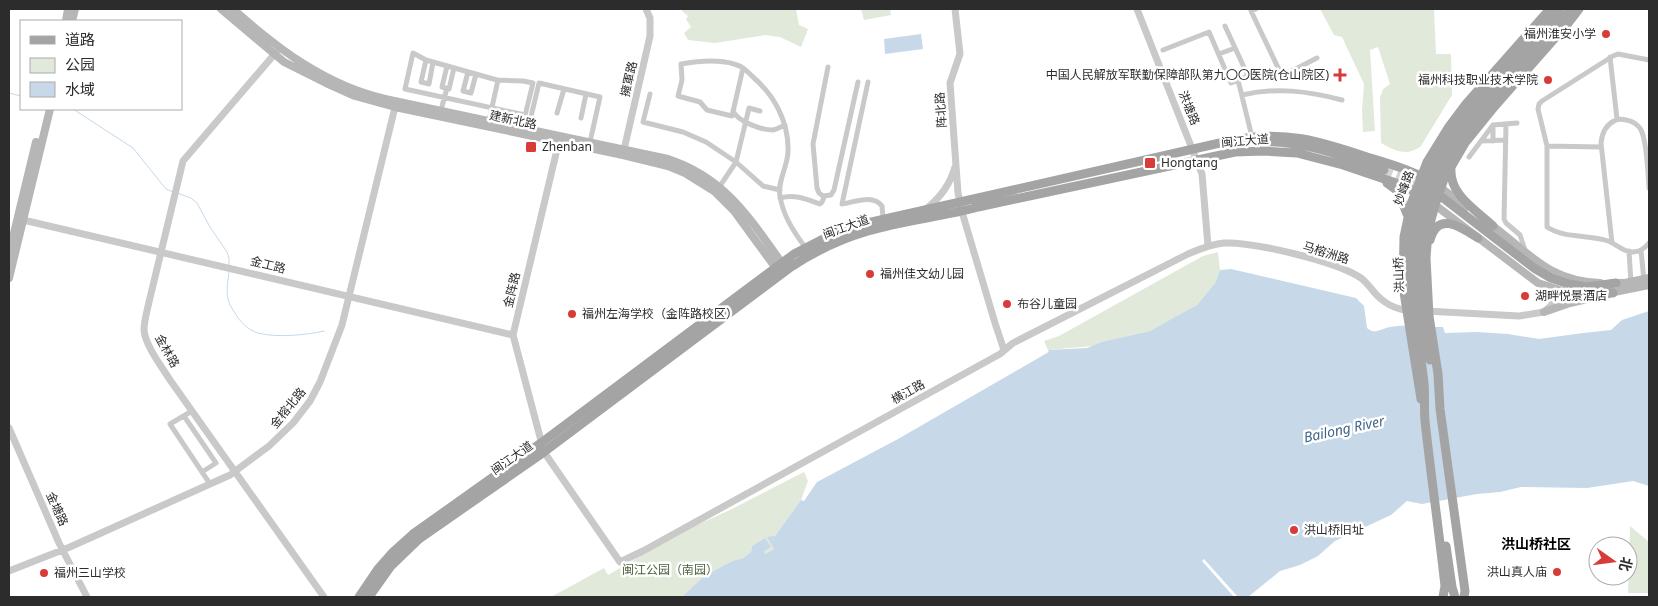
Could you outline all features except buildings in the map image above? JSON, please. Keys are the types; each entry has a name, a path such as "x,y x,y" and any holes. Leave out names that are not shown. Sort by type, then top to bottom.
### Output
{"main road":[{"name":"建新北路","path":"220,9 277,51 326,83 348,93 559,142 676,162 700,172 720,186 745,212 781,268"},
{"name":"建新北路","path":"233,9 277,51"},
{"path":"1440,409 1438,374 1428,295 1426,241 1440,201 1441,188 1465,143 1569,22 1578,9"},
{"path":"1466,595 1440,409 1424,331 1419,274 1420,238 1430,196 1442,166 1459,138 1562,10"},
{"name":"妙峰路","path":"1425,419 1418,388 1404,295 1403,257 1408,214 1415,191 1433,152 1452,122 1562,10"},
{"name":"洪山桥","path":"1443,597 1445,586 1425,419 1424,386 1413,307 1410,268 1413,230 1424,190 1436,163 1457,128 1562,10"},
{"name":"建新北路","path":"396,104 441,110 590,142 676,169 695,178 722,197 781,268"},
{"path":"9,278 20,219 45,110"},
{"path":"9,254 50,110"},
{"path":"1218,144 1252,137 1285,136 1320,142 1396,166 1421,176 1441,188 1544,267 1557,274 1588,282 1626,285"},
{"path":"1218,144 1264,142 1298,144 1329,152 1384,172 1297,147 1264,145 1235,152"},
{"name":"闽江大道","path":"369,597 391,566 418,539 781,268 805,247 854,226 883,218 1218,144"},
{"name":"闽江大道","path":"781,268 860,233 1235,152 1268,151 1297,153 1343,165 1395,182 1440,201"},
{"path":"1452,165 1451,180 1455,190 1493,226"},
{"path":"1367,173 1395,188 1400,194 1408,214"},
{"path":"1440,201 1478,238"},
{"path":"1440,201 1551,278 1587,287 1647,282"},
{"path":"1440,201 1525,265 1550,281 1575,289 1613,293"},
{"path":"1427,268 1432,236 1439,226 1447,223 1456,224 1544,286 1585,294 1613,293"},
{"path":"1544,312 1570,303 1613,293 1626,285"},
{"name":"闽江大道","path":"359,597 378,569 406,539 436,516 542,448"},
{"path":"1436,510 1443,531 1455,597"}],"street":[{"name":"擁軍路","path":"623,152 650,36 650,18 646,9"},
{"name":"阵北路","path":"955,9 961,48 959,61 950,83 960,201 1004,350"},
{"name":"洪塘路","path":"1137,9 1202,174 1208,246"},
{"path":"1256,9 1252,11 1282,76 1317,58"},
{"path":"1163,50 1209,32 1231,83 1248,76 1225,26"},
{"path":"1219,54 1235,48"},
{"name":"金林路","path":"277,51 185,157 176,182 160,252 145,322 145,333 160,364 324,597"},
{"path":"525,128 533,83 498,80 426,60 413,53 405,89 526,115"},
{"path":"1649,60 1618,54 1610,57 1539,104 1538,109 1547,146 1547,227 1568,234 1606,240 1621,249 1629,251 1641,250 1649,243"},
{"path":"1610,57 1617,119"},
{"path":"426,60 421,82 429,84 433,62"},
{"path":"744,68 732,116 707,110 700,102 678,96 682,80 681,64 699,61 734,63 744,68 769,93 785,125 788,153 780,198 790,226 805,247"},
{"path":"447,66 442,87 447,88"},
{"path":"828,67 812,148 817,188 821,195 824,196 831,195 834,190 858,82"},
{"path":"441,110 454,68"},
{"path":"468,72 463,91 471,93 476,74"},
{"path":"489,121 498,80"},
{"path":"1238,80 1252,137"},
{"path":"868,82 842,204 876,200 882,206 883,218"},
{"path":"525,128 539,83 600,98 590,142"},
{"path":"557,113 564,89"},
{"path":"1242,95 1266,90 1285,90 1342,100"},
{"path":"581,118 586,94"},
{"path":"650,94 643,122 691,135 719,149 764,186 780,190"},
{"name":"金榕北路","path":"9,570 62,550 235,472 284,432 310,401 328,365 342,325 396,104"},
{"path":"720,186 736,162 749,108 760,111"},
{"path":"733,111 736,117 745,122 771,130 785,125"},
{"path":"1612,243 1601,147 1605,128 1617,119 1628,120 1637,125 1646,136 1649,188"},
{"path":"1469,158 1494,125 1517,123"},
{"path":"1506,124 1504,219 1520,235 1527,253"},
{"path":"1493,141 1494,125"},
{"path":"1481,141 1506,140"},
{"name":"金阵路","path":"542,448 513,334 559,142"},
{"path":"1547,146 1601,147"},
{"path":"925,210 938,198 946,187 953,174 956,162"},
{"path":"780,198 800,196 820,204 824,196"},
{"name":"金工路","path":"20,219 513,334"},
{"name":"马榕洲路","path":"1208,246 1224,243 1251,246 1336,266 1361,278 1384,302 1397,309 1513,317 1544,312"},
{"name":"横江路","path":"542,448 620,562 1000,354 1013,343 1188,254 1208,246"},
{"path":"1641,250 1647,282"},
{"path":"1626,285 1629,251"},
{"path":"1544,286 1551,293 1553,299 1552,304 1544,312"},
{"path":"192,411 170,424 210,484"},
{"path":"184,416 216,463 202,472"},
{"name":"金塘路","path":"9,428 62,550 87,597"}],"green space":[{"path":"684,9 796,9 799,25 808,29 801,47 780,37 765,35 715,43 688,40 684,33 691,27 686,19 688,16 682,11"},
{"path":"861,9 890,9 891,15 864,20"},
{"path":"1320,9 1434,9 1436,54 1451,54 1452,95 1421,146 1411,151 1401,152 1381,143 1380,98 1383,89 1390,84 1378,47 1370,50 1375,131 1363,132 1364,84 1342,37 1334,35"},
{"path":"1218,252 1220,270 1215,283 1197,305 1183,314 1150,331 1101,342 1092,346 1048,350 1044,341 1059,336 1203,256"},
{"name":"闽江公园（南园）","path":"804,472 808,481 801,500 775,536 774,549 765,554 765,538 752,546 751,552 743,558 732,561 704,576 682,597 551,597 604,568 608,575 681,532 730,510"},
{"path":"1630,526 1649,542 1649,593 1628,593 1628,586 1638,586 1638,536 1630,536"}],"water":[{"path":"921,34 923,49 885,54 884,39"},
{"name":"Bailong River","path":"1231,269 1356,298 1364,306 1367,328 1373,331 1402,326 1443,327 1445,333 1477,332 1539,339 1611,330 1622,320 1649,311 1649,486 1633,481 1587,488 1521,487 1422,504 1407,501 1391,515 1335,541 1318,556 1300,565 1280,571 1248,597 1238,597 1204,559 1202,561 1234,597 682,597 704,576 732,561 743,558 751,552 752,546 765,538 771,547 764,551 765,554 774,549 767,537 775,536 801,500 804,501 817,482 898,439 1047,353 1048,350 1087,348 1101,342 1150,331 1197,305 1215,283 1220,270"}],"waterway":[{"path":"9,93 20,96"},
{"path":"75,110 133,148 166,189 173,192"},
{"path":"177,193 191,198 197,203 227,252 229,265"},
{"path":"229,272 227,285 229,303 239,320 251,330 265,335 282,336 324,331"}],"tunnel":[{"path":"1384,170 1408,179 1425,189"}],"place":[{"name":"福州淮安小学","path":"1606,34"},
{"name":"中国人民解放军联勤保障部队第九〇〇医院(仓山院区)","path":"1340,75"},
{"name":"福州科技职业技术学院","path":"1548,80"},
{"name":"Zhenban","path":"531,147"},
{"name":"Hongtang","path":"1150,163"},
{"name":"福州佳文幼儿园","path":"870,274"},
{"name":"湖畔悦景酒店","path":"1525,296"},
{"name":"布谷儿童园","path":"1007,304"},
{"name":"福州左海学校（金阵路校区）","path":"572,314"},
{"name":"洪山桥旧址","path":"1294,530"},
{"name":"洪山真人庙","path":"1557,572"},
{"name":"福州三山学校","path":"44,573"}],"district":[{"name":"洪山桥社区","path":"1536,544"}]}
